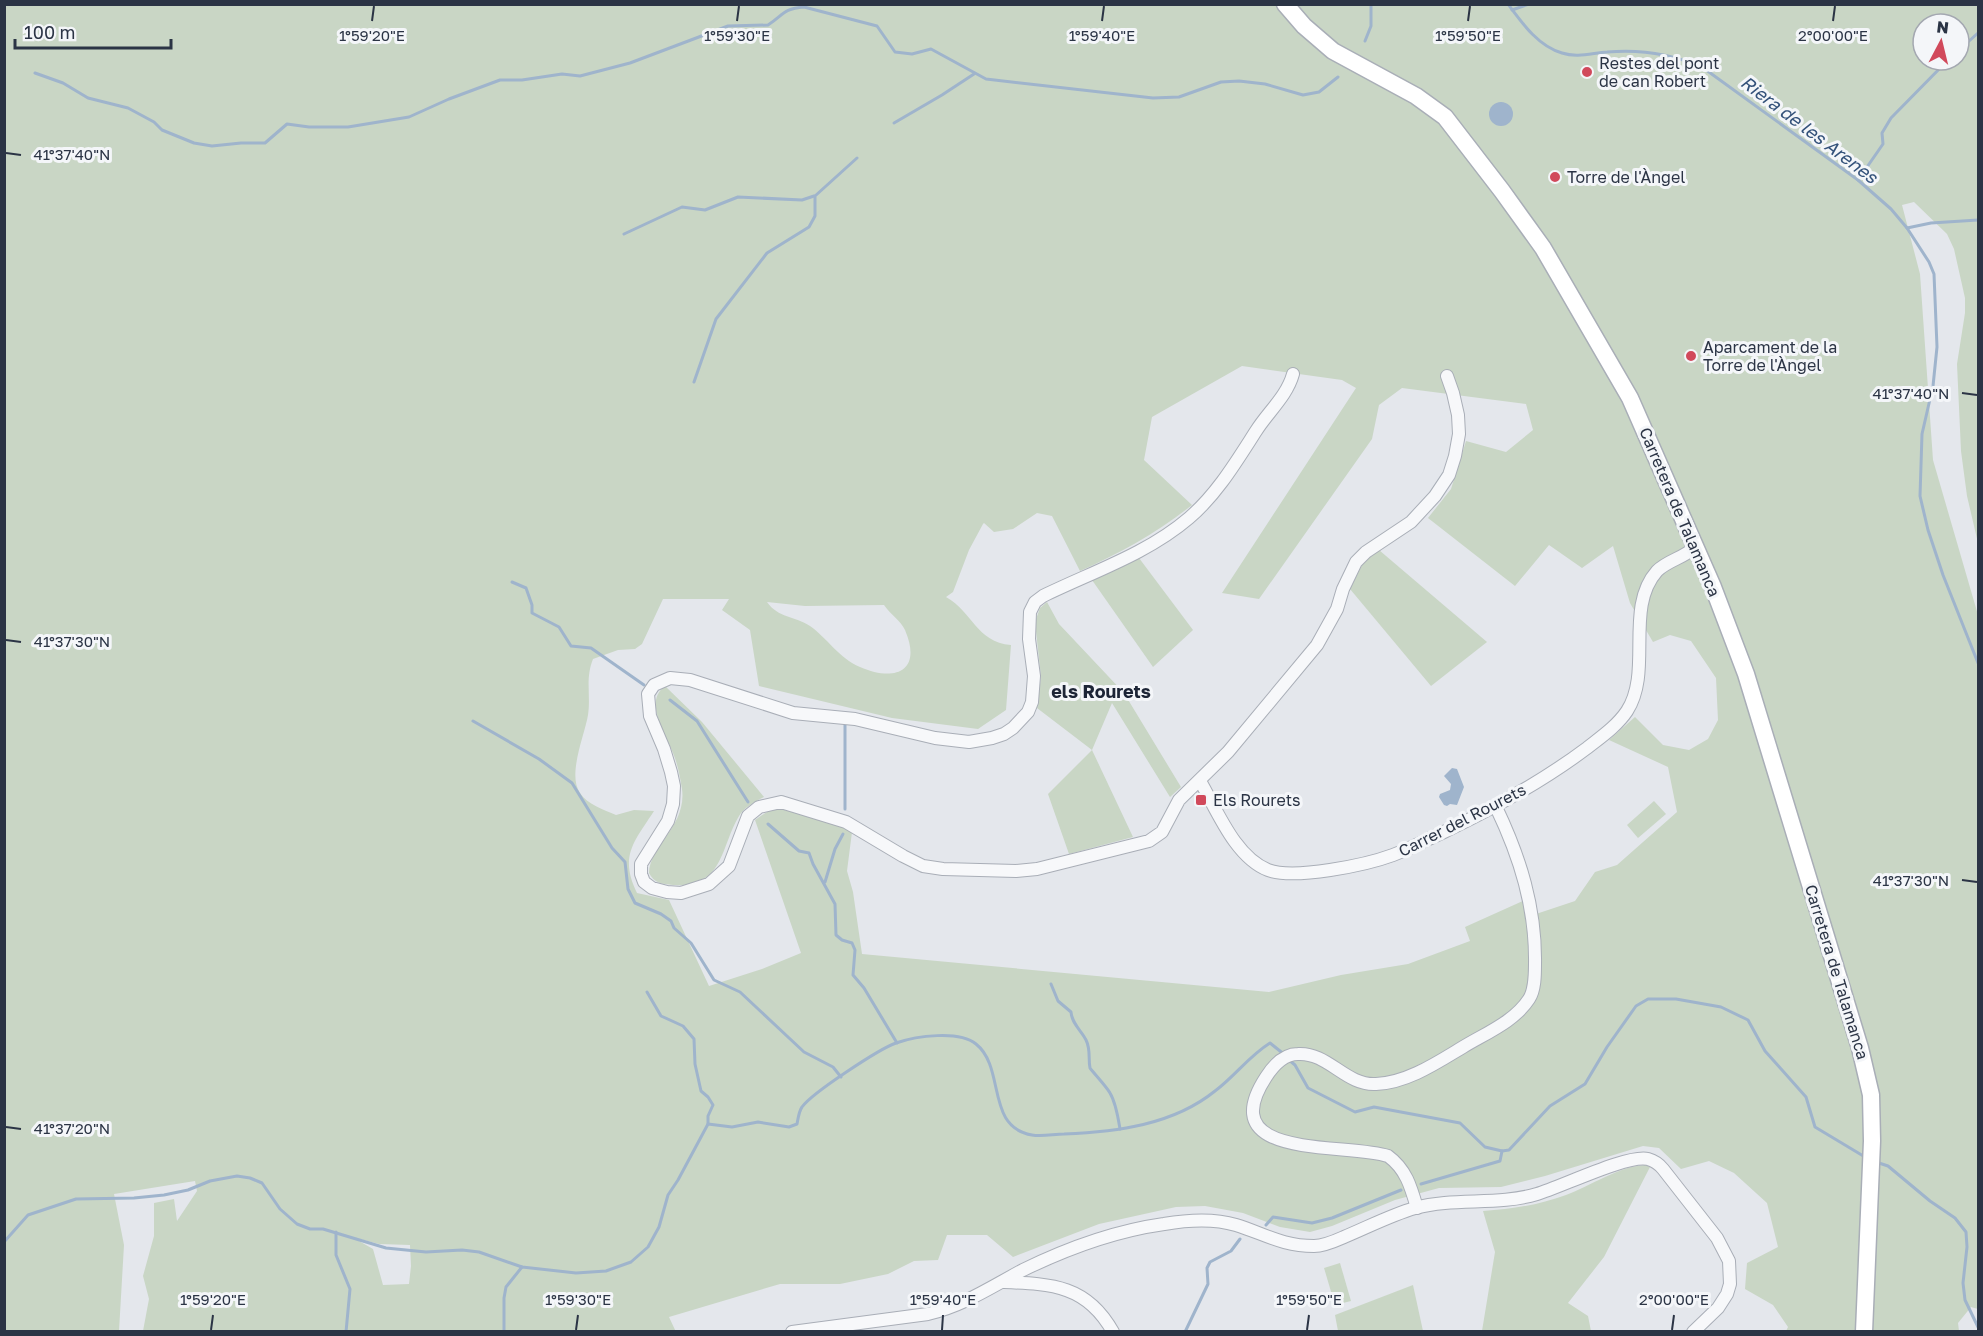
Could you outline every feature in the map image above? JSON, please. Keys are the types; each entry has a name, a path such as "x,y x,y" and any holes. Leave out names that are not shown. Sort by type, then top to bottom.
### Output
{"street":[{"name":"Carretera de Talamanca","path":"1285,4 1304,26 1333,51 1399,85 1431,105 1444,117 1502,191 1557,272 1630,398 1713,587 1749,684 1860,1048 1870,1089 1872,1141 1864,1332"},
{"path":"1293,374 1290,385 1224,479 1189,518 1129,557 1082,577 1035,602 1028,624 1034,676 1032,702 1029,712 1022,721 1004,734 969,742 935,738 855,719 793,713 690,680 670,678 654,685 648,694 650,716 664,750 674,786 673,804 668,821 641,864 644,882 652,888 681,893 710,884 729,866 748,816 759,807 781,802 846,822 923,866 943,869 1016,871 1037,869 1149,841 1162,832 1179,800 1228,752 1317,645 1337,609 1343,589 1356,562 1366,552 1412,522 1449,476 1459,434 1456,404 1446,376"},
{"name":"Carrer del Rourets","path":"1200,781 1242,852 1266,869 1288,873 1373,862 1415,846 1496,807 1563,766 1617,723 1628,709 1639,672 1639,628 1646,593 1657,572 1687,555 1695,547"},
{"path":"1417,1208 1405,1173 1388,1156 1274,1140 1256,1125 1253,1113 1254,1100 1263,1080 1278,1062 1291,1055 1317,1057 1360,1082 1376,1084 1409,1076 1509,1020 1531,997 1535,977 1535,934 1528,893 1516,851 1496,807"},
{"path":"792,1332 928,1314 948,1309 1075,1246 1121,1232 1162,1224 1214,1221 1235,1225 1273,1240 1297,1246 1318,1246 1417,1208 1515,1199 1537,1194 1631,1160 1647,1158 1656,1162 1717,1238 1729,1262 1730,1284 1727,1294 1718,1308 1693,1332"},
{"path":"1002,1282 1050,1285 1079,1294 1089,1300 1100,1312 1113,1332"}],"green space":[{"path":"5,5 1978,5 1978,543 1967,496 1961,451 1957,364 1965,313 1965,298 1954,249 1947,234 1914,202 1902,205 1920,274 1933,460 1978,615 1978,1309 1971,1307 1958,1323 1959,1331 1786,1331 1788,1327 1773,1305 1745,1289 1747,1263 1778,1247 1767,1203 1734,1173 1709,1161 1681,1169 1659,1148 1643,1146 1501,1187 1439,1188 1395,1200 1332,1226 1310,1232 1280,1227 1243,1213 1205,1206 1176,1207 1099,1224 1013,1257 987,1235 947,1235 938,1260 914,1261 888,1274 840,1284 780,1284 669,1317 676,1332 143,1331 149,1299 143,1276 154,1236 154,1203 174,1199 177,1221 197,1191 195,1181 114,1194 124,1245 119,1331 5,1332","holes":["1242,366 1342,380 1356,388 1222,593 1259,599 1372,439 1379,405 1402,388 1526,404 1533,430 1506,452 1466,441 1451,489 1428,518 1515,586 1549,545 1582,568 1613,546 1630,603 1653,642 1670,635 1691,641 1716,678 1718,720 1708,739 1689,750 1663,745 1635,717 1609,740 1668,767 1677,812 1617,865 1595,872 1575,901 1536,914 1525,900 1465,927 1470,941 1408,964 1341,975 1269,992 862,954 853,892 847,871 852,832 792,811 776,809 755,820 801,953 762,969 709,986 669,900 637,893 632,880 629,869 631,850 654,811 634,810 616,815 587,800 576,785 576,765 588,715 589,673 593,659 618,650 635,649 642,644 663,599 729,599 722,610 750,630 759,686 892,718 978,729 1006,710 1011,645 999,643 990,638 963,610 946,597 953,592 969,550 983,524 994,532 1013,529 1037,513 1052,516 1080,571 1124,550 1152,533 1192,505 1144,460 1152,417","767,602 805,606 884,605 905,630 910,644 908,664 902,670 894,673 872,671 860,667 839,653 810,626 781,614","352,1237 379,1244 410,1245 409,1284 383,1285 373,1249"]},
{"path":"1379,550 1487,642 1431,686 1350,589 1363,563"},
{"path":"1139,558 1193,630 1153,667 1092,580"},
{"path":"1047,602 1059,624 1124,693 1181,787 1170,797 1112,703 1092,750 1037,708 1041,677 1035,622 1040,608"},
{"path":"665,686 702,722 764,797 741,813 719,862 712,872 703,879 690,884 662,883 653,879 649,873 655,853 674,824 682,802 678,766 656,709 656,700"},
{"path":"1092,750 1133,837 1069,854 1048,794"},
{"path":"1654,801 1666,814 1638,838 1627,825"},
{"path":"1645,1165 1650,1167 1604,1257 1568,1303 1588,1316 1591,1331 1482,1331 1495,1252 1483,1211 1515,1208 1546,1201 1566,1195 1625,1169"},
{"path":"1340,1263 1351,1301 1335,1305 1324,1268"},
{"path":"1413,1285 1423,1331 1338,1331 1335,1315"}],"water":[{"path":"1501,102 1510,105 1513,114 1510,123 1501,126 1492,123 1489,114 1492,105"},
{"path":"1452,768 1457,769 1464,787 1457,805 1447,806 1439,797 1440,794 1450,790 1451,784 1444,776"}],"waterway":[{"path":"1365,41 1371,26 1371,4"},
{"name":"Riera de les Arenes","path":"1508,4 1538,39 1553,50 1562,53 1579,55 1619,51 1644,52 1679,59 1702,67 1858,180 1891,209 1907,228 1934,274 1937,347 1933,386 1922,434 1920,496 1928,530 1943,575 1978,663"},
{"path":"1512,10 1529,4"},
{"path":"35,73 63,83 88,98 128,108 154,122 162,130 194,143 212,146 265,143 287,124 309,127 348,127 409,117 500,80 522,80 562,74 580,76 630,63 728,26 768,25 787,11 804,7 877,26 895,52 912,54 931,49 986,79 1153,98 1179,97 1221,82 1239,81 1265,84 1303,95 1319,92 1338,77"},
{"path":"1971,39 1978,33"},
{"path":"1858,180 1883,144 1882,133 1891,118 1936,72"},
{"path":"894,123 974,74"},
{"path":"694,382 716,319 767,253 809,227 815,216 815,196 857,158"},
{"path":"624,234 682,207 705,210 738,197 802,200 814,196"},
{"path":"1907,228 1931,223 1978,220"},
{"path":"512,582 526,588 532,605 532,613 559,627 571,646 591,648 644,685"},
{"path":"670,700 697,721 748,802"},
{"path":"473,721 539,759 572,783 612,848 625,862 628,889 635,903 671,921 674,928 691,943 714,980 740,992 804,1052 833,1067 841,1077"},
{"path":"845,724 845,809"},
{"path":"768,824 799,851 809,853 835,904 836,935 852,943 855,950 853,975 864,988 897,1043"},
{"path":"825,882 835,849 843,834"},
{"path":"1051,984 1058,1001 1071,1012 1086,1040 1090,1068 1112,1097 1120,1129"},
{"path":"647,992 661,1016 683,1026 694,1039 695,1064 701,1091 713,1105 708,1116 708,1124"},
{"path":"1289,1060 1295,1065 1308,1088 1355,1112 1374,1107 1460,1123 1485,1147 1502,1151 1509,1150 1550,1106 1585,1084 1607,1047 1636,1006 1648,999 1676,999 1721,1007 1748,1020 1765,1051 1806,1097 1815,1127 1865,1157"},
{"path":"4,1242 28,1215 76,1199 164,1195 188,1190 210,1181 237,1176 262,1183 280,1209 297,1224 310,1229 323,1229 386,1248 426,1252 462,1250 479,1252 522,1267 576,1273 606,1271 631,1262 648,1247 659,1227 668,1195 708,1124 732,1127 758,1122 789,1127 797,1124 799,1113 808,1100 861,1062 896,1043 915,1038 948,1036 959,1037 976,1044 985,1054 991,1067 1002,1109 1008,1121 1017,1130 1040,1136 1104,1131 1162,1119 1199,1103 1270,1043 1285,1055"},
{"path":"1421,1184 1500,1161 1502,1151"},
{"path":"1876,1162 1888,1166 1930,1201 1955,1218 1966,1232 1967,1247 1963,1283 1965,1300 1978,1327"},
{"path":"1266,1225 1273,1217 1312,1223 1332,1218 1401,1190"},
{"path":"336,1232 336,1255 350,1289 346,1332"},
{"path":"1185,1332 1208,1284 1207,1268 1210,1262 1231,1251 1240,1239"},
{"path":"504,1332 506,1287 522,1267"}],"place":[{"name":"Restes del pont de can Robert","path":"1587,72"},
{"name":"Torre de l'Àngel","path":"1555,177"},
{"name":"Aparcament de la Torre de l'Àngel","path":"1691,356"},
{"name":"Els Rourets","path":"1201,800"}],"district":[{"name":"els Rourets","path":"1101,692"}]}
